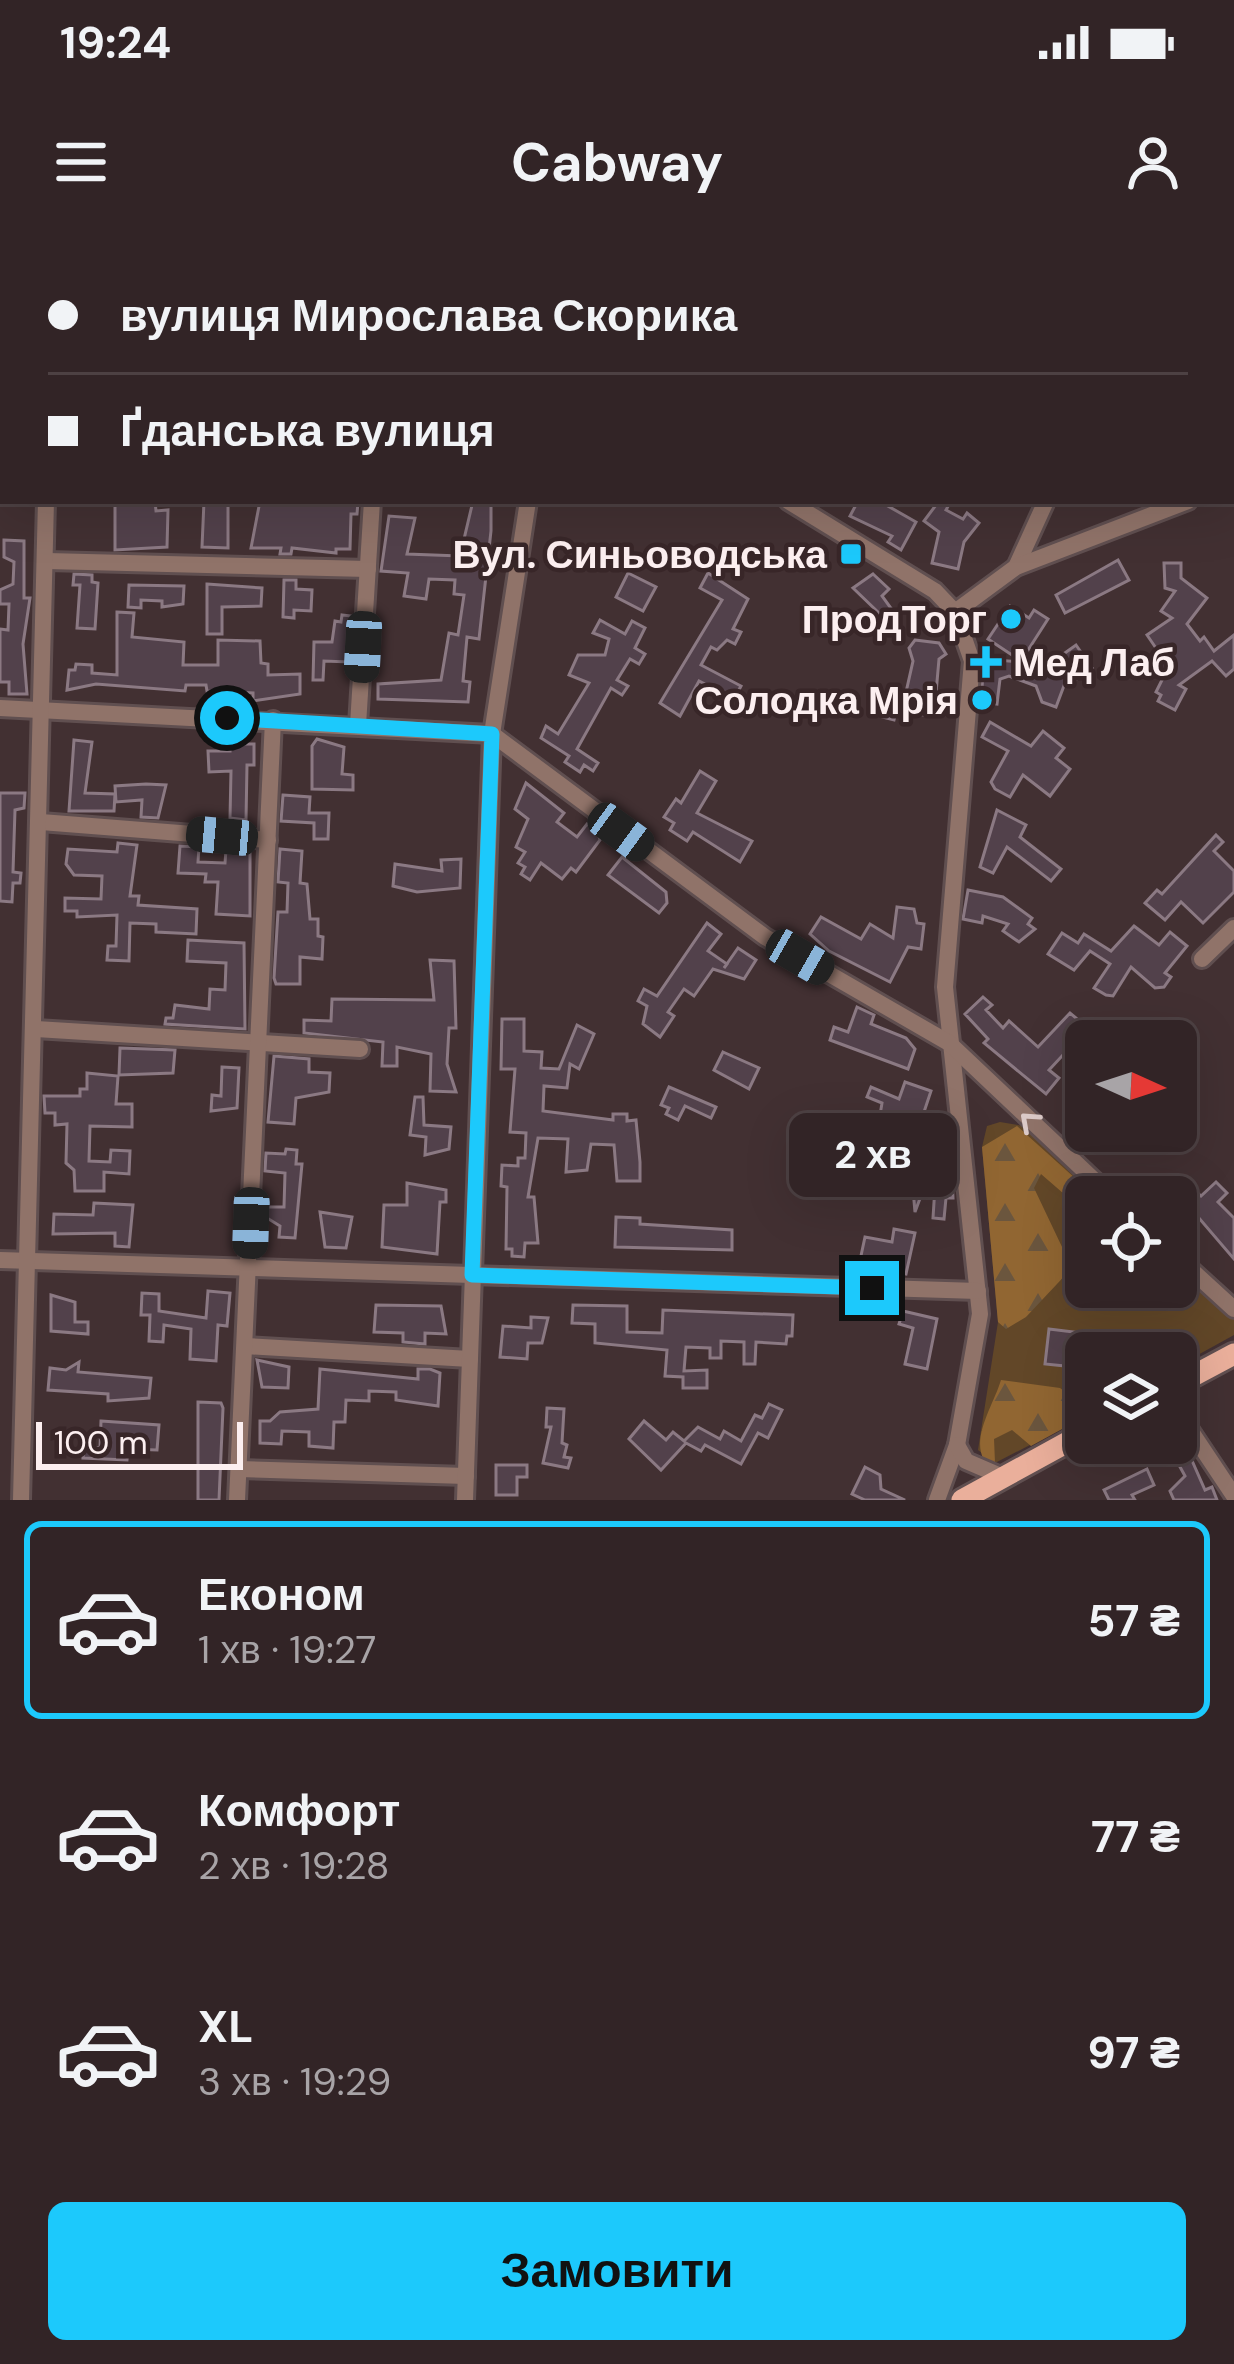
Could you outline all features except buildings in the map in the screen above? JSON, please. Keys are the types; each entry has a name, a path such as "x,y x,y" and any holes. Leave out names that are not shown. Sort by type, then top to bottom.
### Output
{"main road":[{"path":"1197,1373 1234,1354"},
{"path":"962,1500 1065,1443"}],"street":[{"path":"20,1500 36,1029 46,504"},
{"path":"358,725 372,504"},
{"path":"465,1500 492,734 528,504"},
{"path":"793,504 935,591 955,612 968,640 972,686 946,931 949,1043 978,1291 978,1351 957,1445 937,1500"},
{"path":"1016,567 1045,504"},
{"path":"955,612 1016,567 1180,504"},
{"path":"47,561 368,569"},
{"path":"0,708 492,734 765,937 949,1043 1090,1176"},
{"path":"237,1500 273,720"},
{"path":"41,822 268,840"},
{"path":"1202,959 1234,928"},
{"path":"36,1029 360,1049"},
{"path":"0,1260 978,1291"},
{"path":"1197,1275 1234,1309"},
{"path":"245,1346 470,1359"},
{"path":"1197,1440 1234,1496"},
{"path":"957,1445 966,1461 1003,1477"},
{"path":"238,1469 466,1476"}],"shaded area":[{"path":"1000,1122 1029,1127 1082,1176 1065,1176 1065,1308 1197,1308 1197,1281 1234,1315 1234,1335 1197,1355 1197,1332 1065,1332 1065,1427 995,1463 978,1450 998,1322 982,1147 987,1126"}],"green space":[{"path":"1017,1126 1073,1176 1065,1176 1065,1195 1041,1174 1034,1188 1065,1253 1065,1275 1026,1317 1006,1329 998,1322 982,1147"},
{"path":"1001,1380 1065,1392 1065,1427 1031,1446 1012,1430 994,1439 995,1463 984,1460 982,1431"}],"place":[{"name":"Вул. Синьоводська","path":"851,554"},
{"name":"ПродТорг","path":"1011,619"},
{"name":"Мед Лаб","path":"986,662"},
{"name":"Солодка Мрія","path":"982,700"}],"route":[{"path":"227,718 492,734 472,1275 872,1288"}]}
